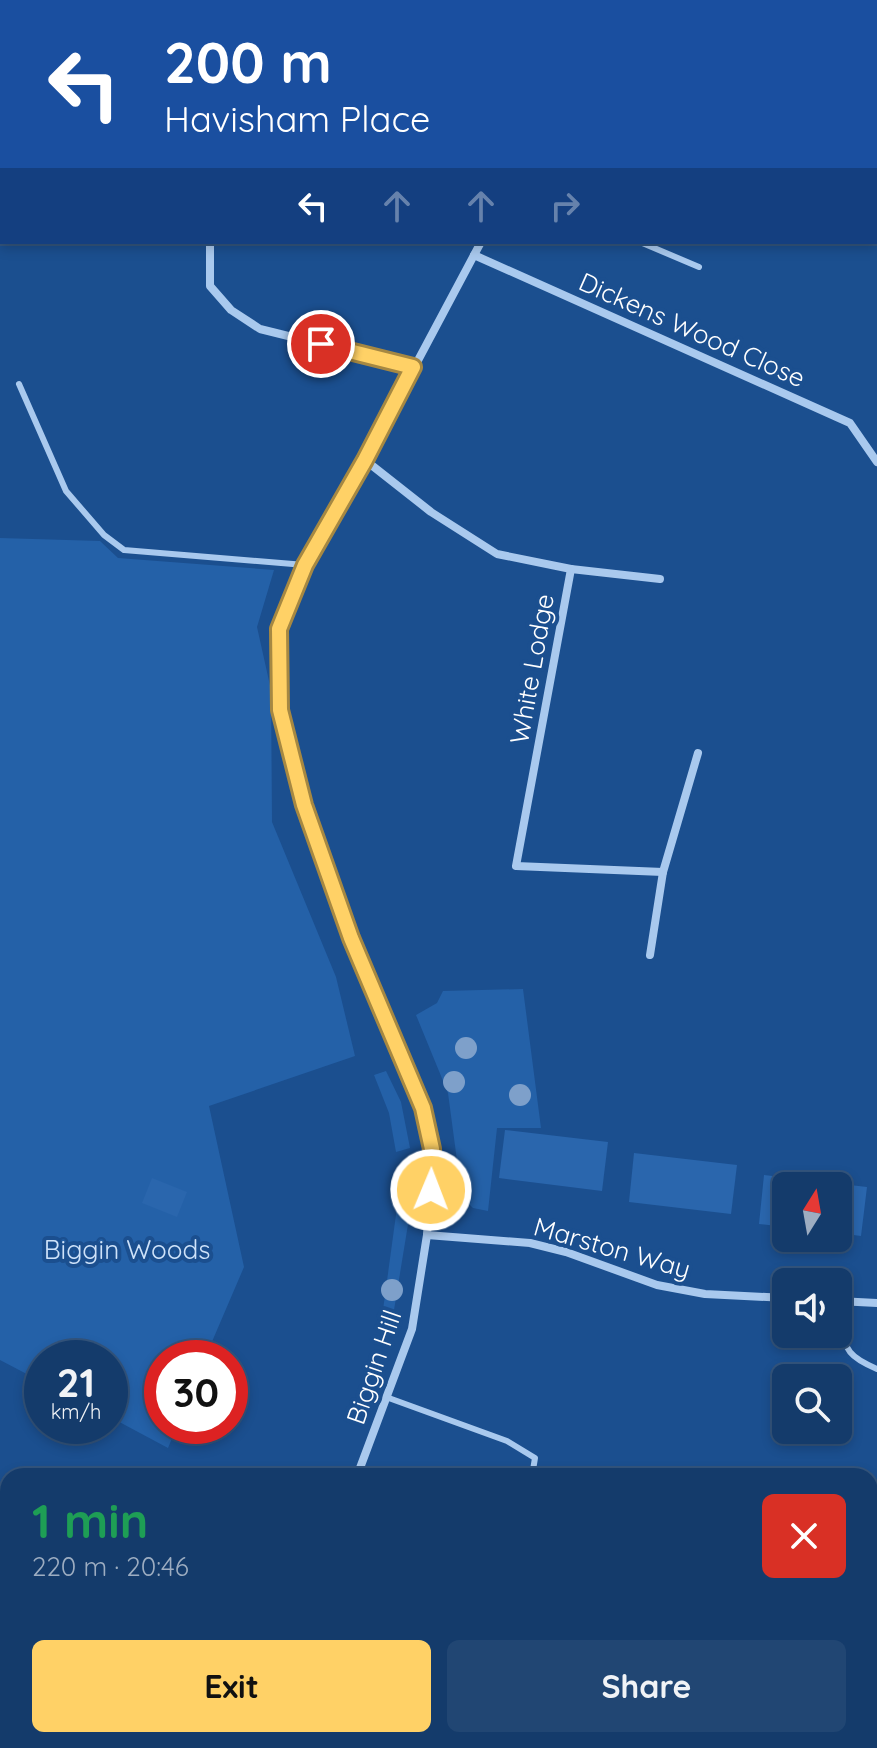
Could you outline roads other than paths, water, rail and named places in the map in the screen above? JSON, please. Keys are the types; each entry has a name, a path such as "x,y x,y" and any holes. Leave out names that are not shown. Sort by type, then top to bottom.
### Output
{"street":[{"path":"210,244 210,286 231,310 260,329 413,367"},
{"name":"Biggin Hill","path":"360,1468 412,1329 427,1235 432,1159 423,1108 351,938 304,805 280,710 279,629 305,565 365,460 480,244"},
{"name":"Dickens Wood Close","path":"474,255 850,423 877,462"},
{"name":"White Lodge","path":"365,460 431,512 497,554 571,569 516,866 663,872"},
{"path":"571,569 660,579"},
{"path":"650,955 663,872 698,753"},
{"name":"Marston Way","path":"427,1235 530,1243 566,1252 657,1285 705,1294 772,1297"},
{"path":"852,1302 877,1303"}],"lane":[{"path":"645,244 699,267"},
{"path":"19,384 66,491 104,535 124,550 305,565"},
{"path":"847,1348 854,1360 877,1369"},
{"path":"386,1397 507,1441 535,1458 533,1468"}],"park label":[{"name":"Biggin Woods","path":"127,1250"}]}
